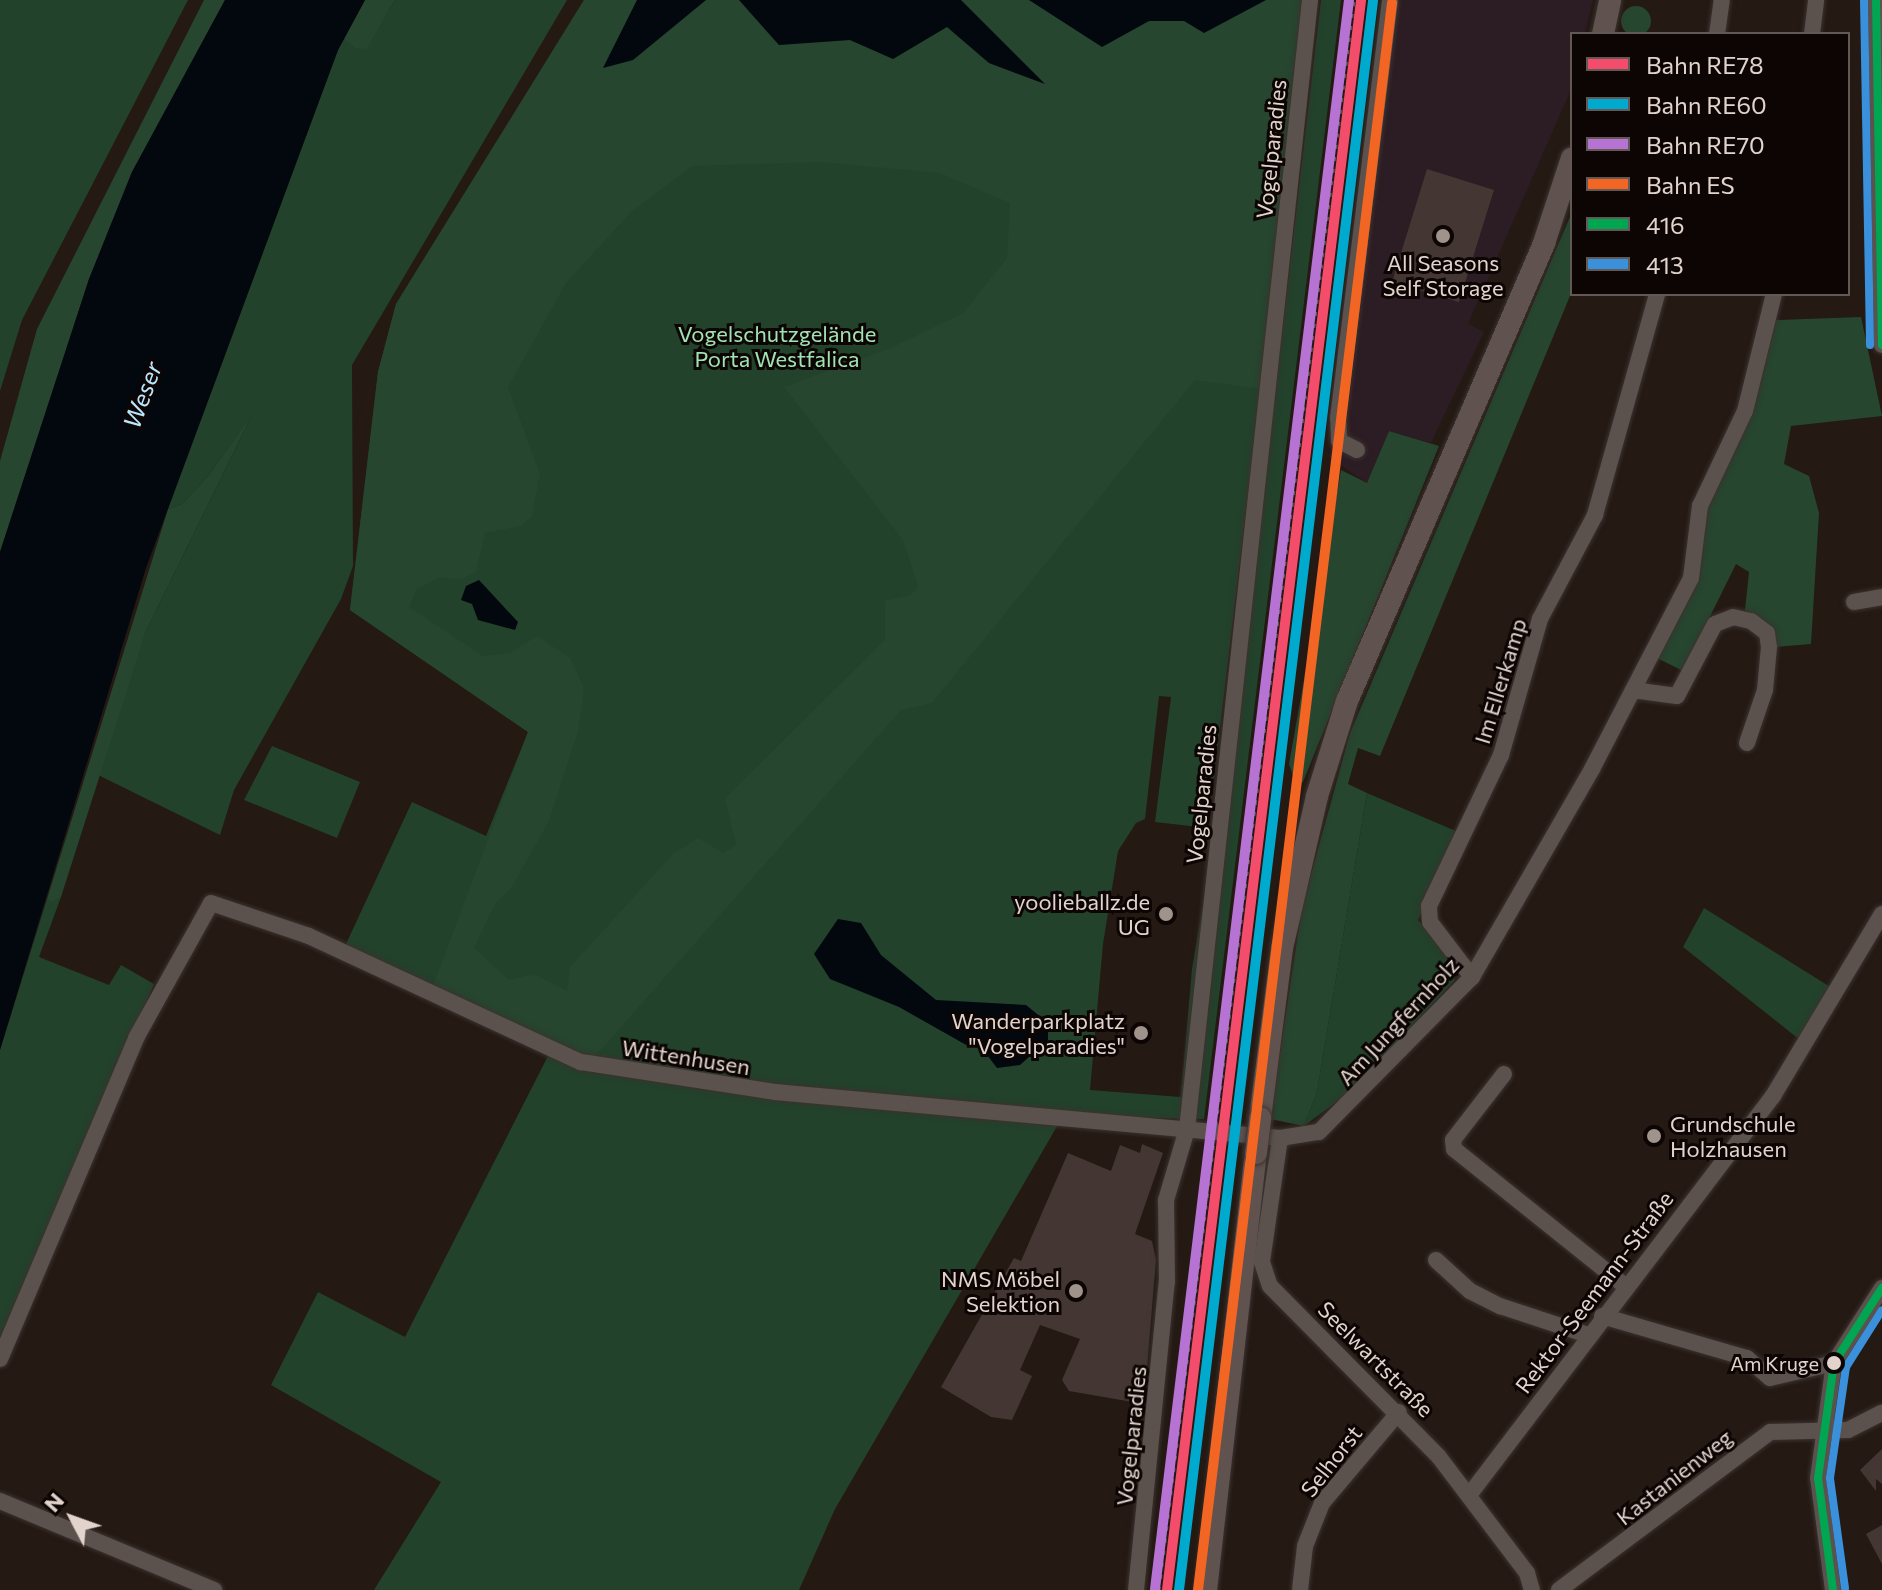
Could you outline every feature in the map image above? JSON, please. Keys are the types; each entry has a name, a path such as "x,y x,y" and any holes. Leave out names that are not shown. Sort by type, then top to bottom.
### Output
{"main road":[{"path":"1603,32 1610,0"},
{"path":"1206,1590 1282,948 1317,796 1347,701 1538,257 1570,164"}],"street":[{"name":"Vogelparadies","path":"1136,1590 1167,1282 1166,1200 1187,1129 1310,0"},
{"path":"1357,450 1339,441 1338,418 1390,0"},
{"path":"1717,32 1722,0"},
{"path":"1812,32 1816,0"},
{"path":"1876,0 1882,345"},
{"name":"Im Ellerkamp","path":"1472,977 1430,922 1429,906 1501,755 1540,619 1595,515 1656,296"},
{"name":"Am Jungfernholz","path":"1187,1129 1280,1138 1319,1132 1472,977 1633,690 1691,578 1700,506 1745,411 1774,296"},
{"path":"1854,602 1882,597"},
{"path":"1633,690 1677,696 1715,624 1733,617 1751,621 1767,633 1769,647 1765,690 1747,743"},
{"name":"Wittenhusen","path":"0,1359 136,1038 211,903 309,936 581,1062 775,1092 1187,1129"},
{"name":"Rektor-Seemann-Straße","path":"1470,1494 1624,1285 1773,1096 1882,914"},
{"path":"1504,1074 1453,1140 1454,1149 1624,1285"},
{"name":"Seelwartstraße","path":"1280,1138 1265,1275 1399,1412 1470,1494 1532,1590"},
{"path":"1436,1260 1470,1291 1500,1306 1588,1335"},
{"path":"1833,1590 1818,1492 1834,1363 1882,1288"},
{"path":"1602,1316 1747,1358 1770,1378 1834,1363"},
{"name":"Selhorst","path":"1300,1590 1305,1546 1322,1503 1399,1412"},
{"name":"Kastanienweg","path":"1559,1590 1770,1432 1827,1428 1848,1430 1882,1413"},
{"path":"0,1501 214,1590"}],"shaded area":[{"path":"1385,0 1593,0 1585,32 1570,32 1570,92 1468,324 1484,332 1431,443 1389,431 1367,483 1329,457"}],"green space":[{"path":"0,0 188,0 22,320 0,391"},
{"path":"204,0 225,0 132,172 89,279 0,552 0,461 37,329"},
{"path":"365,0 395,0 367,49 355,48 344,39"},
{"path":"395,0 567,0 352,365 353,566 341,599 234,790 220,835 96,774 146,631 252,415 208,476 182,504 168,509 338,50 344,39 367,48"},
{"name":"Vogelschutzgelände Porta Westfalica","path":"584,0 1307,0 1208,828 1155,822 1171,697 1159,696 1145,819 1136,823 1118,851 1103,944 1090,1090 1181,1097 1192,969 1240,692 1321,0 1341,0 1204,1119 1063,1116 835,1509 799,1590 374,1590 441,1482 271,1385 318,1292 405,1337 549,1054 339,959 412,802 486,836 528,732 350,610 378,372 396,304"},
{"path":"584,0 637,0 603,67 633,60 706,0 739,0 779,45 850,40 893,59 947,27 989,63 1043,82 961,0 1029,0 1102,46 1149,21 1185,21 1204,33 1266,0 1307,0 1261,389 1195,380 932,703 901,710 591,1061 433,986 528,732 350,610 378,372 396,304","holes":["820,162 940,173 1010,203 1007,258 963,313 891,348 784,387 903,540 918,586 911,595 885,601 885,640 725,798 736,845 723,853 698,838 673,854 570,967 567,991 534,974 509,980 474,948 496,902 510,890 549,821 578,731 584,688 570,658 537,636 510,653 483,656 409,607 417,589 440,577 460,580 476,572 485,533 521,526 532,516 540,474 508,387 566,283 630,213 692,166"]},
{"path":"1636,6 1649,15 1651,21 1645,32 1627,32 1621,21 1626,11"},
{"path":"1570,217 1570,296 1380,756 1358,748 1348,784 1367,793 1317,1092 1304,1126 1270,1119 1302,907 1350,733"},
{"path":"1861,317 1882,416 1791,426 1784,464 1809,476 1819,513 1811,644 1776,647 1768,625 1745,610 1749,572 1736,564 1683,671 1657,658 1697,578 1706,505 1753,411 1775,320"},
{"path":"253,413 146,631 61,897 51,902 47,899 168,509 182,504 208,476"},
{"path":"1389,431 1439,446 1303,782 1296,785 1289,764 1341,470 1367,483"},
{"path":"272,746 360,782 337,838 244,800"},
{"path":"1367,793 1458,832 1418,920 1458,966 1454,981 1351,1091 1304,1126 1317,1092"},
{"path":"61,897 39,957 109,985 121,965 154,984 0,1337 0,1050 47,899"},
{"path":"1704,908 1832,988 1800,1040 1683,947"}],"water":[{"name":"Weser","path":"225,0 365,0 338,50 146,568 0,1050 0,552 89,279 132,172"},
{"path":"637,0 706,0 633,60 603,68"},
{"path":"739,0 961,0 1045,84 989,63 947,27 893,59 850,40 779,45"},
{"path":"1029,0 1266,0 1204,33 1184,21 1149,21 1102,47"},
{"path":"479,580 518,622 515,630 478,620 472,604 461,600 466,586"},
{"path":"838,919 861,923 881,955 936,1000 1026,1005 1048,1023 1048,1040 1020,1065 997,1068 978,1043 968,1046 899,1007 830,979 814,954"}],"building":[{"name":"All Seasons Self Storage","path":"1427,169 1494,190 1459,302 1392,282"},
{"name":"NMS Möbel Selektion","path":"1142,1144 1163,1153 1135,1234 1152,1241 1156,1260 1144,1404 1069,1391 1062,1380 1080,1339 1040,1325 1020,1370 1032,1376 1012,1420 991,1417 941,1387 1014,1258 1021,1261 1068,1153 1111,1171 1120,1145 1140,1153"},
{"path":"1882,1449 1882,1484 1876,1479 1876,1491 1860,1470"},
{"path":"1882,1525 1882,1564 1866,1534"}],"railway":[{"path":"1159,1590 1354,0"}],"rail line":[{"name":"RE70","path":"1155,1589 1349,0"},
{"name":"RE78","path":"1167,1590 1361,0"},
{"name":"RE60","path":"1179,1590 1373,1"},
{"name":"ES","path":"1198,1590 1392,3"}],"transit line":[{"name":"413","path":"1864,0 1870,345"},
{"name":"416","path":"1876,0 1882,345"},
{"name":"416","path":"1833,1590 1818,1478 1834,1363 1882,1288"},
{"name":"413","path":"1845,1588 1830,1478 1846,1367 1882,1310"}],"place":[{"name":"All Seasons Self Storage","path":"1443,236"},
{"name":"yoolieballz.de UG","path":"1166,914"},
{"name":"Wanderparkplatz \"Vogelparadies\"","path":"1141,1033"},
{"name":"Grundschule Holzhausen","path":"1654,1136"},
{"name":"NMS Möbel Selektion","path":"1076,1291"},
{"name":"Am Kruge","path":"1834,1363"}]}
